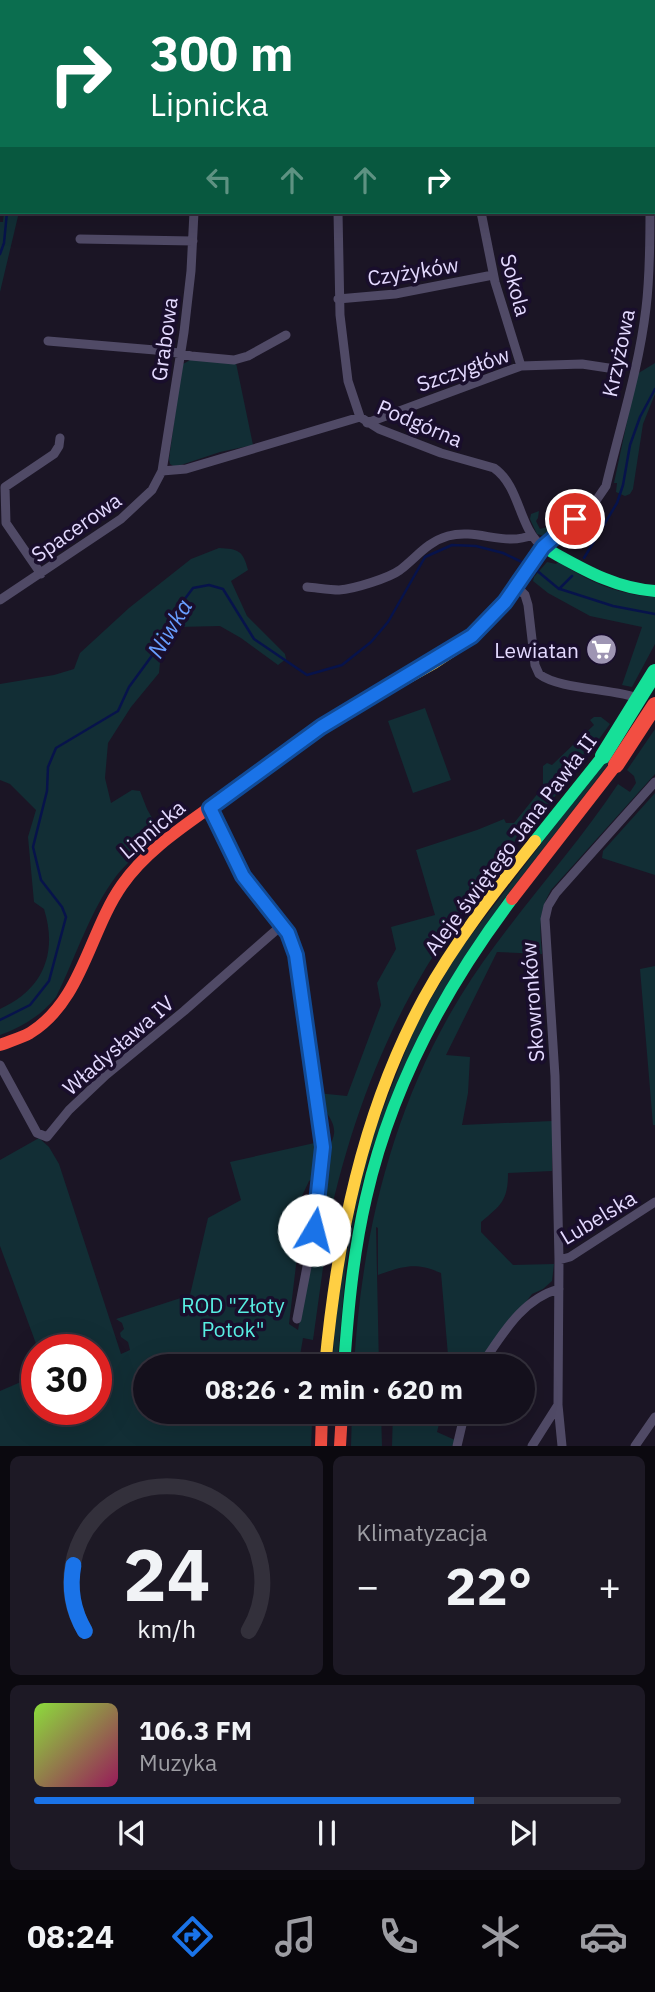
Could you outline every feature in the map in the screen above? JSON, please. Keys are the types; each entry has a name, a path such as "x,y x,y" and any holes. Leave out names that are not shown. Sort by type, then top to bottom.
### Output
{"main road":[{"name":"Lipnicka","path":"0,1045 23,1035 52,1016 60,1007 73,986 101,921 127,877 149,854 344,712 460,645 483,627 517,587 536,559"},
{"path":"536,559 628,589 655,591"},
{"name":"Aleje świętego Jana Pawła II","path":"345,1354 350,1278 361,1217 382,1137 403,1079 448,991 481,940 610,760 655,672"},
{"name":"Aleje świętego Jana Pawła II","path":"326,1354 331,1296 344,1214 371,1116 400,1045 433,983 468,929 655,707"},
{"path":"321,1446 322,1424"},
{"path":"340,1446 341,1424"}],"street":[{"name":"Grabowa","path":"162,471 194,241 194,214"},
{"name":"Podgórna","path":"338,214 338,299 348,381 364,420 441,453 494,468 506,479 532,535 536,559"},
{"name":"Sokola","path":"481,214 493,275 521,366"},
{"name":"Krzyżowa","path":"600,497 606,486 640,344 649,268 650,214"},
{"path":"80,239 194,241"},
{"name":"Czyżyków","path":"338,299 395,294 493,275"},
{"path":"48,341 234,360 248,356 286,334"},
{"name":"Szczygłów","path":"162,471 186,469 364,420 521,366 582,364 615,369"},
{"path":"41,574 6,523 5,487 54,454 60,438"},
{"name":"Spacerowa","path":"0,600 130,511 152,490 162,471"},
{"name":"Lipnicka","path":"536,559 600,497"},
{"path":"307,587 348,589 388,576 402,569 432,543 454,534 477,534 514,541 532,535"},
{"path":"517,587 525,595 528,605 535,665 539,674 557,682 627,694 655,707"},
{"name":"Skowronków","path":"558,1405 559,1260 555,1076 544,928 546,912 556,893 655,782"},
{"path":"210,808 243,876 282,925 292,940 296,955 323,1147 314,1230 297,1319"},
{"name":"Władysława IV","path":"0,1065 37,1133 47,1137 69,1110 106,1074 184,1011 282,925"},
{"name":"Lubelska","path":"559,1260 570,1257 655,1202"},
{"path":"489,1354 527,1306 559,1289"},
{"path":"531,1446 558,1405"},
{"path":"558,1405 562,1446"},
{"path":"635,1446 655,1418"},
{"path":"457,1446 462,1424"}],"green space":[{"path":"4,214 19,214 0,292 0,222 3,222"},
{"path":"192,359 236,363 253,445 220,452 175,467 170,464 169,459 181,371 183,364"},
{"path":"655,363 655,394 643,424 633,489 625,496 616,492 617,483 614,483 637,374"},
{"path":"539,511 536,521 540,529 555,521 555,529 544,536 537,534 530,519 531,514"},
{"path":"219,548 235,550 244,558 248,570 231,581 247,616 285,654 286,659 278,665 220,626 177,627 161,652 159,673 131,707 108,743 105,778 111,803 132,790 140,791 161,834 127,864 107,889 56,997 31,1020 0,1035 0,1009 27,992 37,981 48,955 49,941 44,909 34,902 28,837 36,810 10,784 0,780 0,684 74,669 80,653 129,608 191,559"},
{"path":"547,562 558,562 592,581 616,590 655,597 655,644 632,687 622,685 642,627 590,616 548,593 533,581"},
{"path":"425,708 451,780 413,793 388,721"},
{"name":"ROD \"Złoty Potok\"","path":"601,717 610,724 575,772 562,768 554,776 564,785 499,865 436,952 393,1029 375,1069 335,1194 325,1238 327,1239 313,1340 303,1338 300,1354 133,1354 133,1424 312,1424 311,1446 0,1446 0,1391 21,1382 21,1425 112,1425 112,1334 32,1334 0,1246 0,1160 39,1138 49,1147 59,1164 121,1354 130,1350 128,1342 121,1337 120,1333 124,1329 122,1323 116,1319 190,1295 208,1218 241,1200 230,1162 319,1142 318,1175 309,1181 302,1196 304,1198 289,1324 298,1330 318,1227 328,1159 326,1147 334,1136 332,1123 317,1093 347,1096 381,1005 377,983 396,949 391,927 435,915 416,850 504,819 506,823 514,823 543,787 543,766 547,763 552,765 594,725 590,720"},
{"path":"655,729 655,774 551,890 541,921 542,954 497,952 446,1055 470,1057 468,1093 462,1125 552,1121 552,1171 508,1173 505,1196 481,1222 481,1232 513,1265 554,1264 552,1281 532,1294 487,1354 448,1354 441,1273 424,1267 410,1266 378,1275 376,1227 379,1354 355,1354 364,1270 384,1175 398,1129 436,1039 478,969 618,784 630,792 636,783 634,776 627,770"},
{"path":"607,758 611,761 501,903 370,1152 346,1265 338,1354 333,1354 337,1304 365,1155 416,1024 459,951"},
{"path":"655,793 655,875 602,858 603,851"},
{"path":"655,966 655,1125 653,1125 640,969"},
{"path":"352,1424 381,1424 382,1446 351,1446"},
{"path":"393,1424 439,1424 437,1432 455,1440 452,1446 392,1446"}],"waterway":[{"path":"0,254 7,214"},
{"name":"Niwka","path":"584,558 617,503 630,445 640,417 655,389"},
{"name":"Niwka","path":"0,1020 30,1005 49,981 66,917 62,907 41,880 33,847 47,791 48,767 56,748 118,711 129,687 162,642 181,604 193,588 209,585 223,589 254,639 307,675 342,665 371,642 388,622 425,557 452,545 476,546 503,553 526,564"},
{"name":"Niwka","path":"535,569 559,589 572,576"},
{"name":"Niwka","path":"560,589 613,606 655,614"}],"traffic: fast":[{"path":"532,564 543,547 610,581 655,591"},
{"path":"603,756 655,672"},
{"path":"535,841 603,756"},
{"path":"345,1354 361,1219 390,1117 405,1078 443,1004 464,968 512,899"}],"traffic: slow":[{"path":"231,792 332,720 434,663 467,641 500,610 532,564"},
{"path":"326,1354 345,1224 384,1086 402,1042 436,977 476,917 535,841"}],"traffic: jam":[{"path":"616,765 655,705"},
{"path":"512,899 616,765"},
{"path":"0,1045 30,1033 62,1003 111,904 133,871 173,834 231,792"},
{"path":"321,1446 322,1424"},
{"path":"340,1446 341,1424"}],"place":[{"name":"Lewiatan","path":"602,650"}],"route":[{"path":"314,1230 323,1147 296,955 288,933 243,876 210,808 321,727 472,636 517,587 543,547 575,519"}]}
